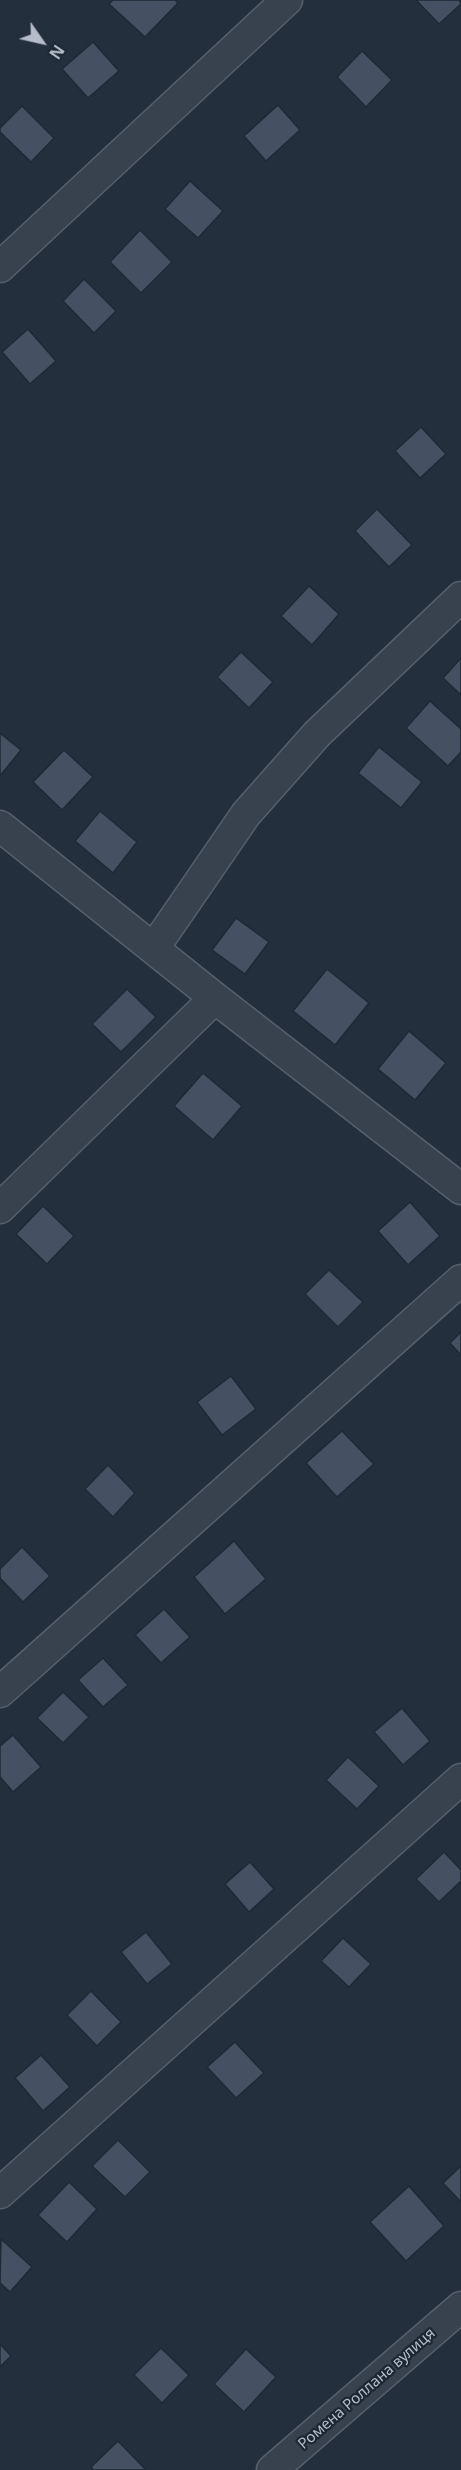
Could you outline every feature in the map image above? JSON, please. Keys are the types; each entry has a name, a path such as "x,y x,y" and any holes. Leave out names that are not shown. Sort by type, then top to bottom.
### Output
{"street":[{"path":"0,267 287,0"},
{"path":"154,948 246,814 317,734 461,597"},
{"path":"0,826 215,998 461,1189"},
{"path":"0,1208 215,998"},
{"path":"0,1692 461,1280"},
{"path":"0,2193 461,1779"},
{"name":"Ромена Роллана вулиця","path":"272,2470 461,2307"}],"building":[{"path":"113,0 175,0 178,3 145,37 109,4"},
{"path":"416,0 459,0 461,4 439,24"},
{"path":"93,42 119,71 88,98 62,69"},
{"path":"362,51 392,80 366,107 337,77"},
{"path":"278,105 300,130 266,161 244,136"},
{"path":"22,106 54,138 31,162 0,132 0,128"},
{"path":"190,181 223,211 198,238 165,209"},
{"path":"140,230 172,262 141,293 110,262"},
{"path":"84,279 116,311 94,333 63,301"},
{"path":"28,329 56,361 30,384 2,352"},
{"path":"421,427 446,454 420,478 395,451"},
{"path":"377,509 412,545 389,567 355,531"},
{"path":"309,586 339,614 312,645 281,616"},
{"path":"241,652 273,682 249,708 217,677"},
{"path":"461,658 461,695 443,678"},
{"path":"430,701 461,729 461,752 448,766 406,728"},
{"path":"0,733 21,750 0,776"},
{"path":"379,747 422,782 401,808 358,773"},
{"path":"64,750 93,777 62,810 33,782"},
{"path":"100,811 137,842 113,873 75,841"},
{"path":"236,918 269,942 245,974 212,950"},
{"path":"327,969 369,1003 335,1045 293,1011"},
{"path":"127,989 156,1017 121,1052 92,1024"},
{"path":"409,1031 446,1063 415,1100 378,1069"},
{"path":"203,1073 242,1106 213,1140 174,1106"},
{"path":"410,1202 440,1236 408,1265 378,1231"},
{"path":"43,1206 74,1236 47,1264 16,1234"},
{"path":"329,1270 363,1302 338,1327 305,1294"},
{"path":"461,1332 461,1355 450,1343"},
{"path":"231,1376 256,1409 222,1435 197,1402"},
{"path":"342,1431 374,1464 337,1497 306,1463"},
{"path":"108,1465 135,1493 113,1517 85,1489"},
{"path":"234,1541 266,1579 225,1614 194,1577"},
{"path":"22,1547 50,1576 23,1602 0,1578 0,1569"},
{"path":"164,1609 190,1637 161,1663 135,1635"},
{"path":"103,1658 128,1685 103,1707 78,1680"},
{"path":"63,1692 89,1717 63,1743 37,1718"},
{"path":"402,1708 430,1741 403,1765 374,1732"},
{"path":"13,1735 41,1767 13,1792 0,1777 0,1746"},
{"path":"348,1757 379,1786 357,1809 326,1780"},
{"path":"444,1852 461,1870 461,1881 439,1902 416,1879"},
{"path":"250,1862 274,1889 249,1912 225,1884"},
{"path":"146,1932 172,1964 147,1984 121,1952"},
{"path":"343,1938 371,1964 349,1987 321,1961"},
{"path":"91,1991 121,2022 97,2046 67,2015"},
{"path":"235,2042 264,2073 236,2098 207,2067"},
{"path":"41,2055 70,2087 43,2111 15,2078"},
{"path":"118,2140 150,2172 125,2197 92,2166"},
{"path":"461,2166 461,2202 443,2183"},
{"path":"69,2182 97,2209 67,2242 38,2215"},
{"path":"409,2186 444,2226 406,2261 370,2222"},
{"path":"1,2239 32,2267 10,2292 0,2283"},
{"path":"0,2344 11,2356 0,2367"},
{"path":"161,2348 189,2375 162,2403 134,2375"},
{"path":"246,2349 276,2377 244,2412 214,2384"},
{"path":"118,2441 146,2470 94,2470 91,2467"}]}
